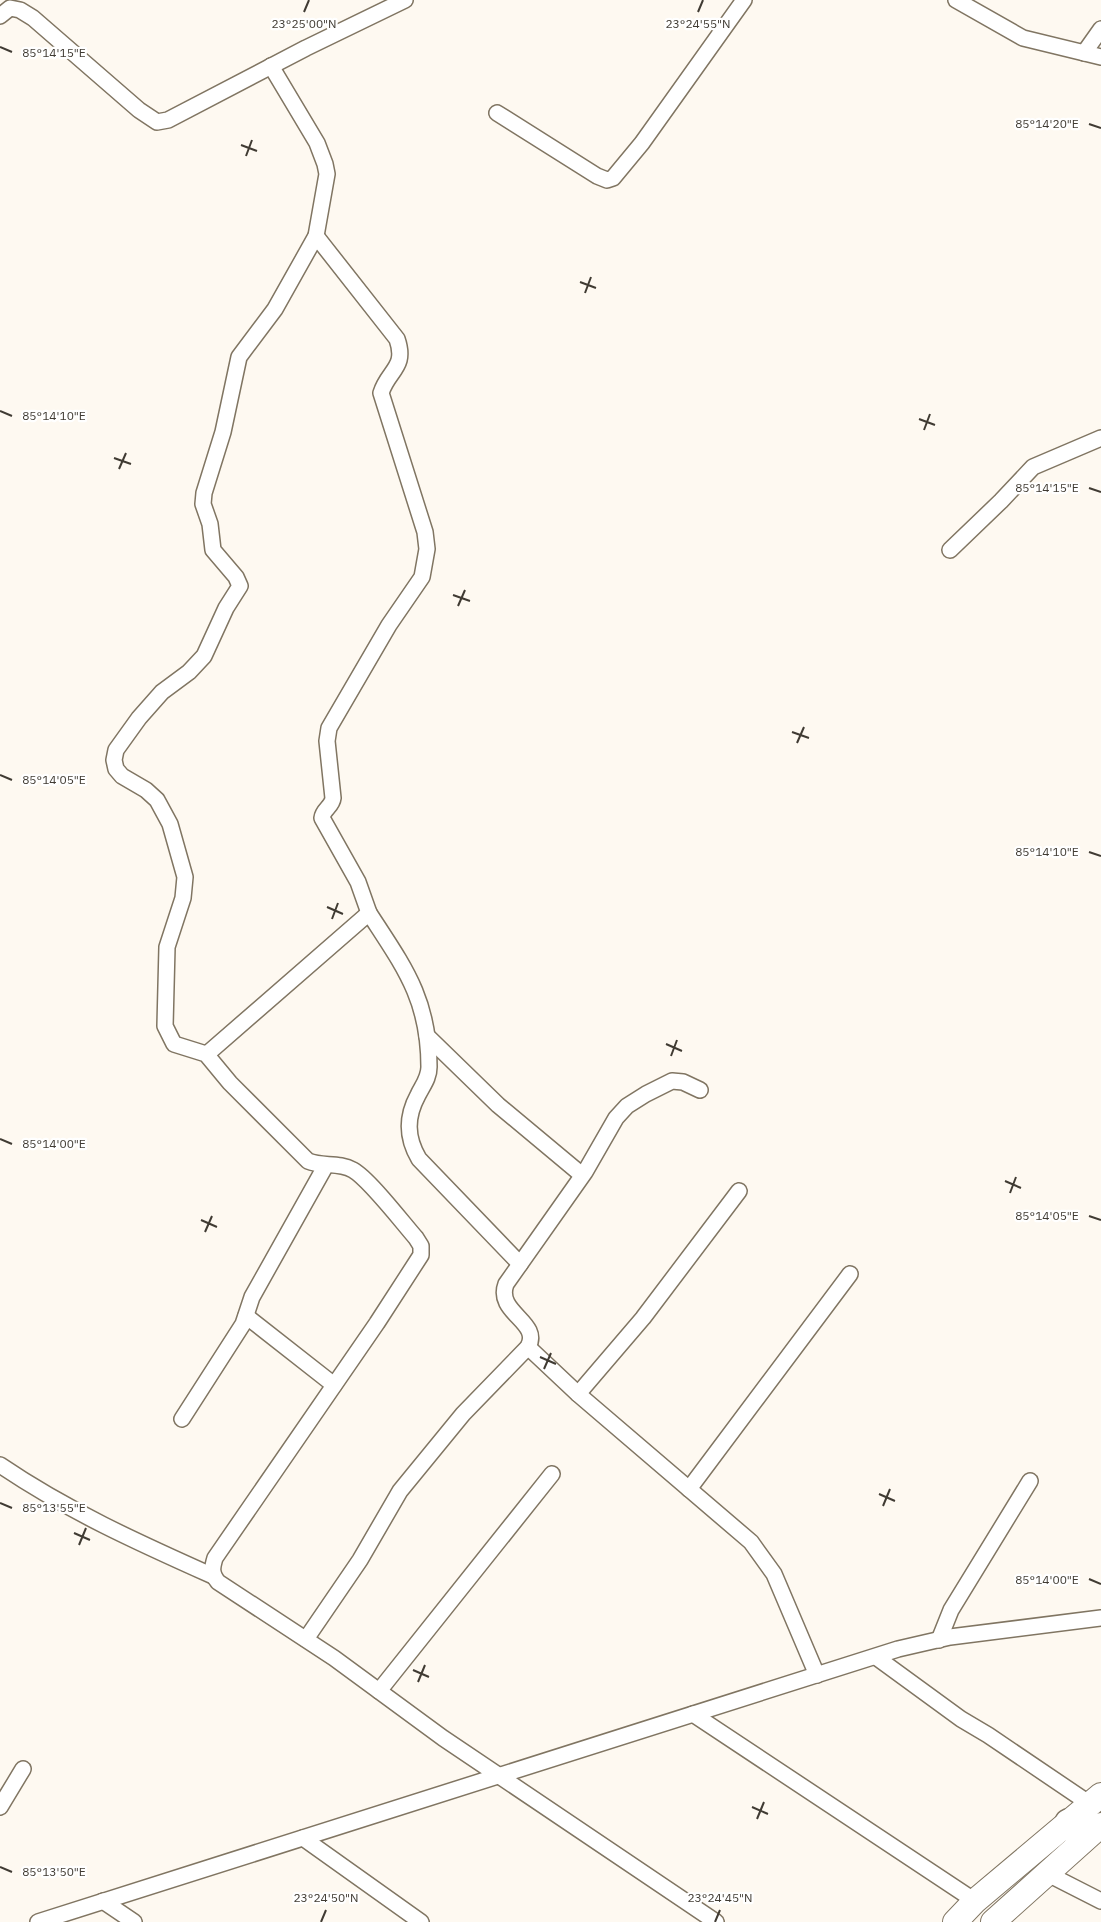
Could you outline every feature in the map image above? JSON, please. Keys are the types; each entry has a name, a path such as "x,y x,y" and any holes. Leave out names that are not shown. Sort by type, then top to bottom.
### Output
{"main road":[{"path":"993,1922 1046,1873 1096,1799"},
{"path":"954,1922 974,1901 1075,1832 1101,1825"}],"street":[{"path":"0,16 10,8 20,10 139,110 157,122 168,120 271,66 405,0"},
{"path":"497,113 597,176 607,180 613,178 642,143 744,0"},
{"path":"956,0 1022,38 1101,57"},
{"path":"1084,53 1101,28"},
{"path":"213,1576 212,1568 215,1558 418,1262 421,1246 416,1238 354,1170 338,1165 308,1161 230,1083 207,1054 174,1044 165,1026 166,952 185,887 185,877 170,824 157,800 146,790 122,776 116,769 114,760 116,750 139,718 162,692 189,672 204,656 226,608 240,586 236,577 213,550 210,524 203,504 204,493 223,432 239,357 275,309 316,236 327,174 317,143 271,66"},
{"path":"316,236 397,339 401,350 400,361 381,393 426,532 427,549 422,577 380,640 329,728 327,741 333,798 322,818 358,882 369,913 414,984 422,1009 427,1036 428,1076 409,1118 408,1130 411,1145 419,1159 520,1264"},
{"path":"950,550 1001,501 1032,467 1101,438"},
{"path":"207,1054 369,913"},
{"path":"427,1036 498,1104 582,1175"},
{"path":"306,1639 360,1560 400,1490 463,1414 528,1347 532,1340 531,1335 505,1301 503,1293 520,1264 582,1175 616,1118 627,1106 646,1094 672,1082 683,1082 700,1090"},
{"path":"182,1419 246,1316 252,1297 326,1164"},
{"path":"578,1394 643,1318 739,1191"},
{"path":"690,1489 850,1274"},
{"path":"246,1316 334,1385"},
{"path":"528,1347 578,1394 751,1542 774,1574 818,1675"},
{"path":"0,1465 47,1496 145,1546 213,1576 218,1582 306,1639 500,1776 716,1922"},
{"path":"378,1691 552,1474"},
{"path":"939,1640 951,1610 1030,1481"},
{"path":"38,1922 876,1656 939,1640 1017,1627 1101,1618"},
{"path":"876,1656 961,1719 1096,1799"},
{"path":"693,1714 974,1901"},
{"path":"0,1807 23,1769"},
{"path":"303,1838 421,1922"},
{"path":"1046,1873 1101,1901"},
{"path":"103,1901 134,1922"}]}
